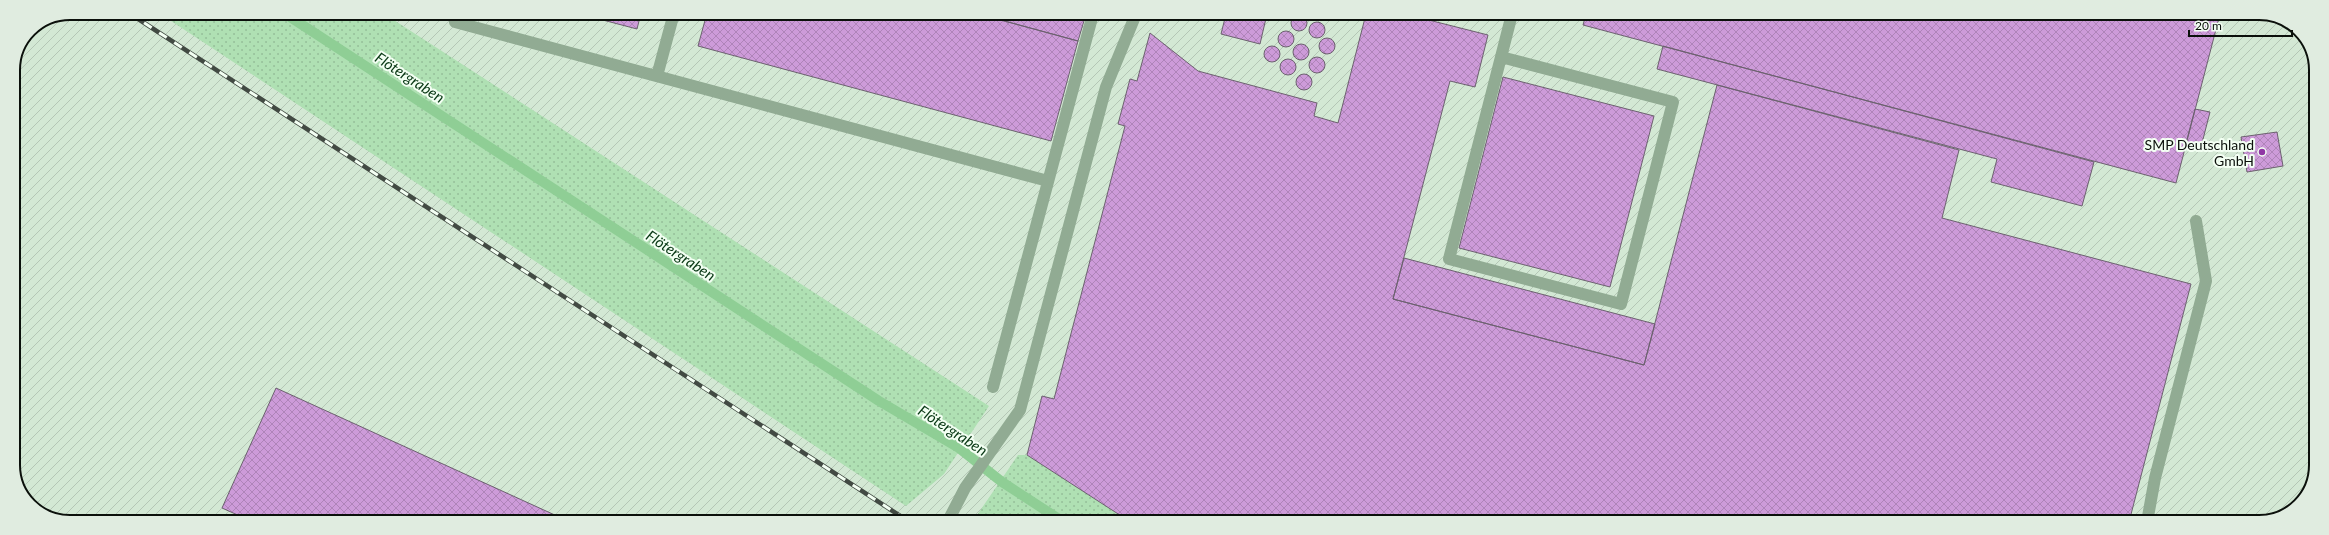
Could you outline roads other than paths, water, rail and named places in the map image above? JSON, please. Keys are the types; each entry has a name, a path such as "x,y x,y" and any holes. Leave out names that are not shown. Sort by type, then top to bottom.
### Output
{"lane":[{"path":"657,76 672,20"},
{"path":"993,387 1091,20"},
{"path":"951,515 965,488 1020,410 1106,87 1134,20"},
{"path":"1500,57 1673,102 1621,304 1449,259 1500,57 1510,20"},
{"path":"455,22 1048,181"},
{"path":"2148,515 2155,478 2206,281 2196,221"}],"waterway":[{"name":"Flötergraben","path":"295,20 879,401 959,448 1002,482 1053,515"}],"railway":[{"path":"140,20 899,515"}],"place":[{"name":"SMP Deutschland GmbH","path":"2262,152"}]}
